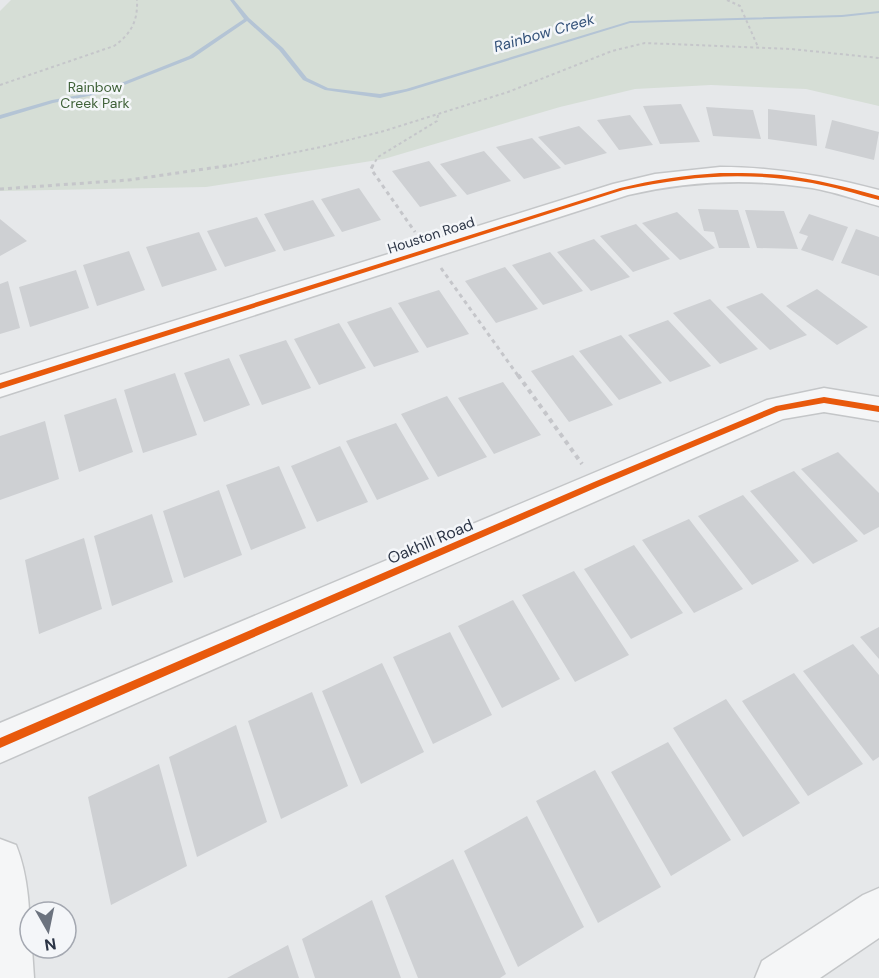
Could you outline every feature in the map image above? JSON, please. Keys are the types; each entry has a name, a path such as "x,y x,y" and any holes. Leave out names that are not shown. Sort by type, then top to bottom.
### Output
{"street":[{"name":"Houston Road","path":"0,386 622,189 661,179 698,174 760,174 813,182 879,198"},
{"name":"Oakhill Road","path":"0,743 778,408 824,400 879,409"},
{"path":"0,861 8,926 10,978"},
{"path":"778,978 879,911"}],"path":[{"path":"0,85 114,46 133,31 136,22 137,0"},
{"path":"727,0 735,2 744,12 758,47"},
{"path":"0,189 54,187 197,172 334,146 508,92 627,46 645,43 758,47 879,58"},
{"path":"416,233 371,169 378,157 437,121 438,114"},
{"path":"440,267 597,484"}],"green space":[{"name":"Rainbow Creek Park","path":"11,0 879,0 879,106 806,89 711,85 635,89 560,107 384,159 206,187 0,191 0,11"}],"building":[{"path":"681,104 700,142 660,144 643,106"},
{"path":"706,107 753,110 761,139 713,136"},
{"path":"768,109 815,115 817,146 768,139"},
{"path":"630,115 653,145 619,150 597,120"},
{"path":"832,120 879,132 874,160 825,148"},
{"path":"579,126 607,153 565,165 538,137"},
{"path":"532,138 561,168 524,179 496,147"},
{"path":"484,151 511,181 467,195 440,164"},
{"path":"429,161 457,196 420,207 392,171"},
{"path":"359,188 381,220 342,232 321,199"},
{"path":"313,200 335,236 284,251 264,214"},
{"path":"698,209 738,210 750,248 719,248 714,232 704,231"},
{"path":"745,210 784,211 798,249 757,248"},
{"path":"677,212 715,248 680,260 642,223"},
{"path":"809,214 848,227 833,261 801,250 808,236 799,233"},
{"path":"257,217 276,251 225,267 207,231"},
{"path":"0,219 27,241 0,256"},
{"path":"636,224 670,259 633,272 600,236"},
{"path":"856,229 879,237 879,276 841,263"},
{"path":"199,232 217,270 162,287 146,247"},
{"path":"594,239 630,277 591,291 557,252"},
{"path":"129,251 145,290 97,306 83,265"},
{"path":"550,252 583,291 543,305 512,265"},
{"path":"505,267 538,309 496,323 465,281"},
{"path":"76,270 89,308 30,327 19,287"},
{"path":"8,281 20,328 0,334 0,284"},
{"path":"817,289 868,327 837,345 786,306"},
{"path":"439,290 469,334 427,348 398,303"},
{"path":"762,293 807,335 770,350 726,307"},
{"path":"710,299 758,349 720,364 673,313"},
{"path":"391,307 419,352 374,367 347,322"},
{"path":"668,320 711,366 670,382 628,335"},
{"path":"339,323 366,368 319,385 294,339"},
{"path":"621,335 662,383 619,400 579,351"},
{"path":"286,340 311,388 262,405 239,355"},
{"path":"573,355 613,405 569,422 531,371"},
{"path":"229,358 250,405 204,422 184,373"},
{"path":"175,373 197,435 143,453 124,390"},
{"path":"503,382 541,435 494,454 458,398"},
{"path":"447,396 487,457 438,477 401,414"},
{"path":"116,398 133,452 79,472 64,415"},
{"path":"45,421 59,479 0,500 0,436"},
{"path":"396,423 429,479 377,500 346,441"},
{"path":"340,446 368,502 317,522 291,466"},
{"path":"838,452 879,493 879,527 864,535 801,469"},
{"path":"279,466 306,528 251,550 226,485"},
{"path":"794,471 858,541 813,564 750,491"},
{"path":"219,490 242,555 184,578 163,511"},
{"path":"743,495 799,561 752,585 698,516"},
{"path":"152,514 173,582 112,606 94,536"},
{"path":"689,519 743,589 694,613 642,540"},
{"path":"84,538 102,609 39,634 25,560"},
{"path":"634,545 683,613 631,639 584,569"},
{"path":"574,571 629,655 575,682 522,595"},
{"path":"513,600 560,679 502,708 458,626"},
{"path":"879,627 879,659 860,637"},
{"path":"450,632 492,715 433,744 393,657"},
{"path":"853,644 879,675 879,757 873,761 803,671"},
{"path":"382,663 424,752 361,784 322,691"},
{"path":"794,673 863,764 808,796 742,701"},
{"path":"312,692 348,786 281,819 248,721"},
{"path":"726,699 800,803 743,837 673,728"},
{"path":"236,725 267,822 197,857 169,757"},
{"path":"668,742 731,840 671,876 611,772"},
{"path":"159,764 187,866 111,905 88,797"},
{"path":"595,770 661,887 598,923 536,801"},
{"path":"527,816 584,927 518,967 464,851"},
{"path":"453,859 506,974 500,978 418,978 385,896"},
{"path":"372,900 401,978 315,978 302,939"},
{"path":"288,945 299,978 227,978"}],"waterway":[{"path":"232,0 247,19"},
{"name":"Rainbow Creek","path":"247,19 281,49 305,79 327,89 380,96 407,90 630,22 842,16 879,12"},
{"path":"0,117 52,102 102,92 191,57 247,19"}],"cycle path":[{"path":"0,386 622,189 688,177 751,174 814,182 879,198"},
{"path":"0,743 778,408 824,400 879,409"}]}
